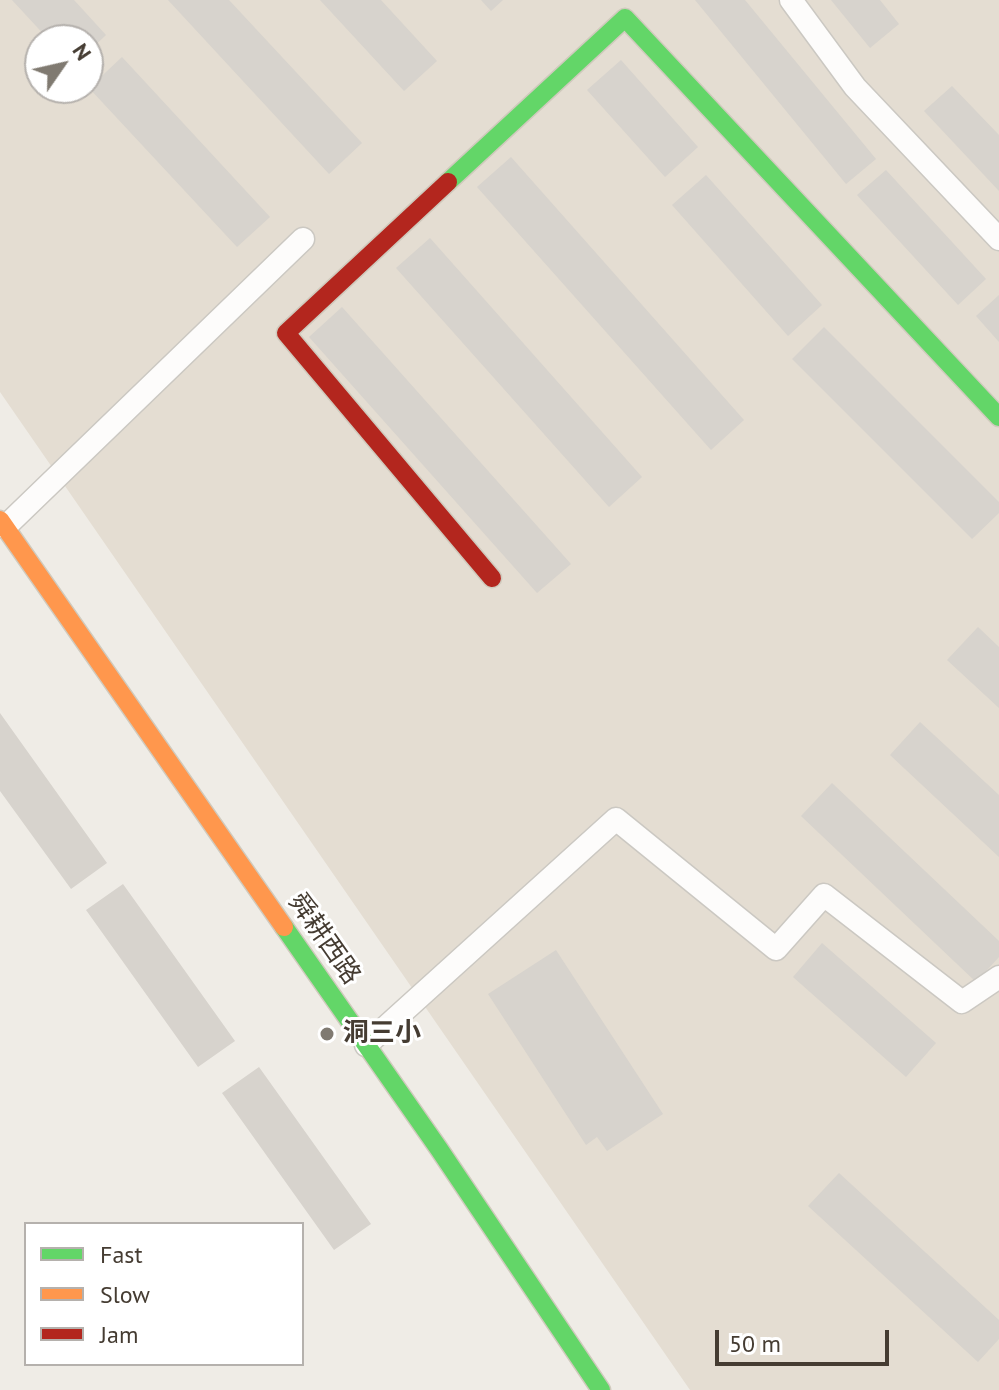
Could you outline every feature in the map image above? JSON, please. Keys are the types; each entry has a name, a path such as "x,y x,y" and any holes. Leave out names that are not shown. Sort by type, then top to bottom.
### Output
{"street":[{"path":"791,0 855,87 999,239"},
{"path":"492,578 286,333 625,18 999,417"},
{"path":"2,523 303,239"},
{"name":"舜耕西路","path":"2,523 366,1045 601,1390"},
{"path":"366,1045 616,819 776,949 824,895 962,1002 999,977"}],"shaded area":[{"path":"0,0 999,0 999,1390 690,1390 0,392"}],"building":[{"path":"12,0 74,0 96,24 34,24"},
{"path":"168,0 229,0 362,143 329,174"},
{"path":"320,0 381,0 437,61 404,91"},
{"path":"481,0 503,0 491,11"},
{"path":"695,0 745,0 876,159 846,184"},
{"path":"831,0 880,0 899,24 870,48"},
{"path":"122,57 270,217 237,247 104,104 104,74"},
{"path":"621,60 698,147 665,177 587,90"},
{"path":"952,86 999,135 999,191 924,111"},
{"path":"511,157 744,420 711,450 477,187"},
{"path":"886,170 986,279 958,305 857,195"},
{"path":"706,175 822,305 788,336 672,205"},
{"path":"430,238 642,477 609,507 396,268"},
{"path":"999,295 999,342 976,316"},
{"path":"342,307 571,564 537,593 309,337"},
{"path":"824,327 999,502 999,513 972,539 792,359"},
{"path":"978,627 999,647 999,708 947,660"},
{"path":"0,713 107,863 71,889 0,791"},
{"path":"920,722 999,795 999,857 890,755"},
{"path":"832,783 999,941 999,957 976,982 801,816"},
{"path":"123,884 235,1041 198,1067 86,910"},
{"path":"822,943 936,1043 906,1077 793,977"},
{"path":"556,950 663,1114 607,1151 597,1137 586,1145 488,994"},
{"path":"259,1067 371,1224 334,1250 222,1093"},
{"path":"839,1173 999,1320 999,1339 978,1362 808,1206"}],"traffic: fast":[{"path":"448,182 625,18 999,417"},
{"path":"284,927 439,1149 601,1390"}],"traffic: slow":[{"path":"0,520 284,927"}],"traffic: jam":[{"path":"448,182 286,333 492,578"}],"place":[{"name":"洞三小","path":"327,1034"}]}
